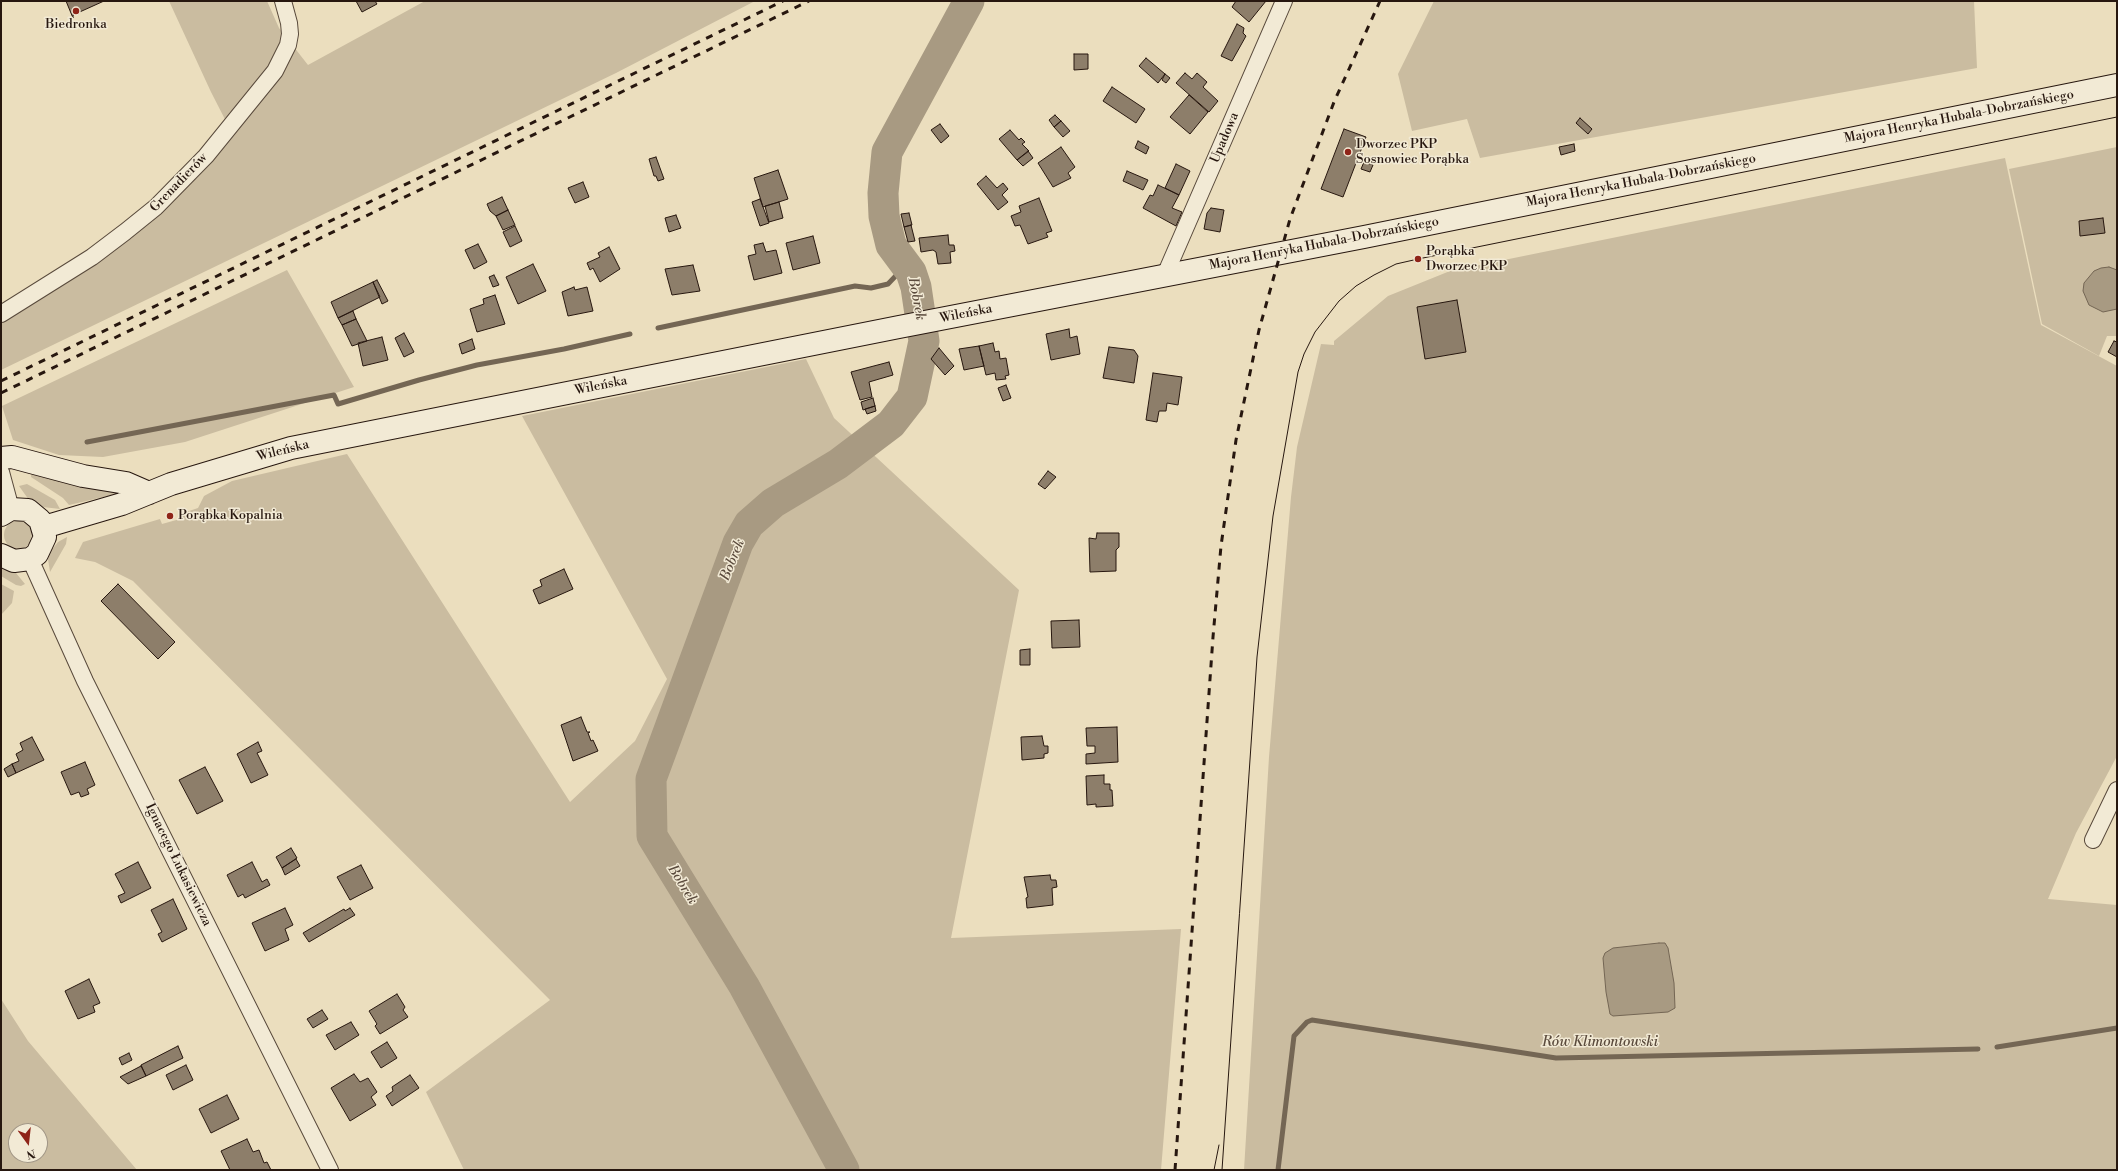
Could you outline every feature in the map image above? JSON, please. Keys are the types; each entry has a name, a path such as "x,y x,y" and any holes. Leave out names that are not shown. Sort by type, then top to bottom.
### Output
{"street":[{"name":"Grenadierów","path":"1,314 92,256 125,232 156,207 206,156 275,71 288,45 290,34 283,1"},
{"name":"Upadowa","path":"1165,275 1284,1"},
{"name":"Majora Henryka Hubala-Dobrzańskiego","path":"1165,275 1364,237 2117,85"},
{"name":"Wileńska","path":"44,528 122,504 223,467 291,448 886,329 1165,275"},
{"path":"1,458 12,457 83,476 126,483 149,493"},
{"path":"1,472 6,512 28,510 35,514 44,528 45,537 37,554 30,559 14,561 1,555"},
{"name":"Ignacego Łukasiewicza","path":"30,559 86,681 330,1170"},
{"path":"2093,840 2117,790"}],"shaded area":[{"path":"169,1 267,1 279,28 308,65 425,1 755,1 616,73 1,370 1,323 77,275 167,207 233,135 211,92"},
{"path":"1434,1 1974,1 1977,68 1480,158 1467,119 1412,131 1398,74"},
{"path":"2117,147 2117,336 2107,336 2099,356 2042,324 2009,169"},
{"path":"2005,158 2041,325 2117,366 2117,756 2076,833 2048,899 2117,905 2117,1170 1244,1170 1269,757 1291,497 1297,447 1321,344 1334,345 1334,341 1388,296 1450,271"},
{"path":"2109,267 2117,270 2117,309 2103,312 2089,305 2083,291 2084,283 2094,271"},
{"path":"287,270 354,387 185,442 103,457 59,455 13,440 2,406"},
{"path":"806,359 834,418 1019,590 951,938 1181,929 1161,1170 464,1170 426,1092 550,1000 133,581 95,562 75,558 83,542 160,519 162,524 180,519 180,514 198,508 204,496 232,481 347,454 570,802 635,741 667,679 522,416"},
{"path":"32,468 121,493 69,505 63,498 31,477"},
{"path":"27,484 55,500 60,509 43,507 29,500 19,486"},
{"path":"18,521 28,525 32,535 28,545 18,549 8,545 4,535 8,525"},
{"path":"67,537 66,544 50,572 48,559 50,552 58,542"},
{"path":"1,566 16,573 25,584 21,586 16,585 1,576"},
{"path":"1,584 14,591 12,603 1,615"},
{"path":"1665,943 1668,948 1674,983 1675,1008 1668,1012 1613,1016 1610,1014 1606,992 1603,958 1605,953 1613,948"},
{"path":"1,999 28,1041 137,1170 1,1170"}],"building":[{"name":"Biedronka","path":"66,1 104,1 73,15 73,18"},
{"path":"356,1 375,1 377,4 362,12"},
{"path":"1236,1 1266,1 1249,22 1232,7"},
{"path":"1237,24 1244,28 1243,33 1246,36 1232,61 1221,56"},
{"path":"1074,54 1088,54 1088,69 1074,70"},
{"path":"1146,58 1165,74 1158,83 1139,66"},
{"path":"1185,73 1192,79 1197,73 1207,82 1203,87 1218,101 1209,112 1176,83"},
{"path":"1165,74 1170,78 1166,83 1162,80"},
{"path":"1112,87 1145,109 1136,123 1103,101"},
{"path":"1189,95 1208,112 1190,134 1170,117"},
{"path":"1055,115 1061,121 1054,127 1049,120"},
{"path":"1580,118 1592,129 1588,134 1576,123"},
{"path":"1061,121 1070,131 1063,137 1054,127"},
{"path":"940,124 949,136 941,143 931,130"},
{"name":"Dworzec PKP Sosnowiec Porąbka","path":"1344,129 1366,137 1343,197 1321,189"},
{"path":"1010,130 1019,140 1021,138 1025,142 1022,144 1029,151 1017,160 999,139"},
{"path":"1138,141 1149,147 1146,154 1135,148"},
{"path":"1574,144 1575,151 1561,155 1559,147"},
{"path":"1061,147 1075,167 1068,173 1071,178 1053,187 1038,163"},
{"path":"1028,151 1033,158 1023,166 1017,160"},
{"path":"656,157 664,179 658,181 656,176 654,176 649,159"},
{"path":"1364,162 1373,165 1370,172 1361,169"},
{"path":"1176,164 1190,171 1179,195 1165,188"},
{"path":"778,170 788,199 763,207 754,178"},
{"path":"1127,171 1148,180 1143,190 1123,181"},
{"path":"986,176 997,188 1003,183 1008,189 1002,195 1008,202 998,210 977,184"},
{"path":"583,182 589,197 575,203 568,188"},
{"path":"1158,185 1179,195 1172,208 1182,212 1176,226 1143,208 1150,195 1153,196"},
{"path":"502,197 508,210 496,216 490,211 487,204"},
{"path":"1039,198 1052,231 1046,233 1048,237 1028,244 1020,225 1015,226 1011,216 1021,212 1019,206"},
{"path":"760,199 769,223 760,226 752,202"},
{"path":"779,202 783,218 769,222 765,206"},
{"path":"1211,208 1224,210 1220,232 1204,229 1207,213"},
{"path":"508,210 515,225 503,230 496,216"},
{"path":"909,213 912,225 904,227 901,214"},
{"path":"676,215 681,228 669,232 665,218"},
{"path":"2103,218 2105,233 2080,236 2079,221"},
{"path":"911,225 915,241 908,242 904,227"},
{"path":"515,226 522,241 510,247 503,232"},
{"path":"948,235 949,245 954,245 955,251 950,252 951,263 938,264 936,252 933,250 921,252 919,238"},
{"path":"813,236 820,263 793,270 786,243"},
{"path":"763,243 766,252 776,250 782,273 754,280 748,256 756,254 754,245"},
{"path":"478,244 487,262 474,269 465,250"},
{"path":"609,247 620,269 600,282 593,268 590,270 587,263 600,257 598,253"},
{"path":"533,264 546,291 518,304 506,277"},
{"path":"693,265 700,291 672,295 665,269"},
{"path":"494,275 499,285 493,287 489,277"},
{"path":"377,280 388,301 382,304 373,282"},
{"path":"373,282 380,297 338,318 331,302"},
{"path":"574,287 575,290 587,287 593,311 568,316 562,292"},
{"path":"495,295 505,324 477,332 470,309 484,304 483,299"},
{"path":"1457,300 1466,352 1425,359 1417,307"},
{"path":"353,311 356,319 342,325 338,318"},
{"path":"356,319 367,341 352,346 342,325"},
{"path":"1069,329 1070,338 1077,336 1080,354 1051,360 1046,334"},
{"path":"404,333 414,352 404,357 395,338"},
{"path":"382,337 388,360 363,366 358,343"},
{"path":"472,339 475,349 462,354 459,344"},
{"path":"2114,341 2117,342 2117,357 2108,352"},
{"path":"993,343 995,352 999,351 1000,359 1006,358 1009,375 1005,376 1006,379 996,380 995,373 986,375 979,346"},
{"path":"979,346 984,366 964,370 959,349"},
{"path":"1109,347 1134,350 1138,356 1134,383 1103,378"},
{"path":"939,348 954,366 945,375 931,359"},
{"path":"889,362 893,375 869,382 872,397 860,400 851,372"},
{"path":"1153,373 1182,377 1178,405 1167,403 1166,411 1159,411 1157,422 1146,420"},
{"path":"1006,385 1011,398 1003,401 998,388"},
{"path":"873,398 875,406 863,410 861,402"},
{"path":"875,406 876,411 867,414 865,409"},
{"path":"1048,471 1056,477 1045,489 1038,484"},
{"path":"1097,533 1119,533 1119,547 1116,550 1116,571 1090,572 1089,538 1096,539"},
{"path":"564,569 573,589 539,604 533,590 542,586 540,580"},
{"path":"118,584 175,642 158,659 101,601"},
{"path":"1079,620 1080,647 1052,648 1051,621"},
{"path":"1030,649 1030,665 1020,665 1020,650"},
{"path":"581,717 587,732 590,732 588,733 591,741 593,740 598,751 573,761 561,725"},
{"path":"1117,727 1118,762 1086,764 1086,754 1095,753 1095,746 1087,746 1086,728"},
{"path":"1042,736 1044,746 1048,746 1048,753 1044,754 1044,758 1022,760 1021,737"},
{"path":"32,737 44,760 16,773 12,764 19,761 16,754 23,750 20,743"},
{"path":"258,742 262,751 257,753 268,775 251,783 237,754"},
{"path":"85,762 95,785 87,789 89,794 81,797 79,792 71,795 61,772"},
{"path":"12,764 16,773 8,777 4,769"},
{"path":"205,767 223,801 197,814 179,780"},
{"path":"1104,775 1104,784 1110,784 1110,790 1112,790 1113,806 1096,807 1096,804 1087,805 1086,776"},
{"path":"291,848 297,858 282,868 276,857"},
{"path":"296,859 300,866 285,875 282,868"},
{"path":"138,862 151,888 121,903 118,896 125,893 115,874"},
{"path":"252,862 262,882 267,879 270,885 245,898 243,894 238,897 227,875"},
{"path":"361,865 373,888 350,900 337,877"},
{"path":"1050,875 1051,880 1056,880 1057,887 1052,888 1053,905 1027,908 1026,898 1028,897 1024,877"},
{"path":"173,899 187,929 162,942 158,934 162,932 151,910"},
{"path":"285,908 293,925 285,929 289,940 265,951 252,923"},
{"path":"350,908 355,915 309,942 303,933 344,909 345,911"},
{"path":"89,979 100,1003 93,1006 95,1012 78,1019 65,991"},
{"path":"397,994 405,1007 403,1010 408,1017 380,1034 375,1026 377,1024 369,1011"},
{"path":"322,1010 328,1019 313,1028 307,1019"},
{"path":"351,1022 359,1035 335,1050 326,1035"},
{"path":"387,1042 397,1058 381,1068 371,1052"},
{"path":"178,1046 183,1058 146,1076 141,1065"},
{"path":"129,1053 132,1060 122,1065 119,1058"},
{"path":"186,1065 193,1080 173,1090 166,1075"},
{"path":"141,1066 146,1076 128,1084 120,1077"},
{"path":"354,1074 360,1082 368,1078 377,1092 371,1097 376,1105 350,1121 331,1088"},
{"path":"410,1075 419,1088 392,1106 386,1096 393,1091 392,1087"},
{"path":"227,1095 239,1119 211,1133 199,1109"},
{"path":"247,1139 253,1152 259,1150 264,1163 267,1162 271,1170 230,1170 221,1151"}],"waterway":[{"name":"Bobrek","path":"844,1170 744,986 652,836 651,779 738,543 749,524 773,503 838,464 891,424 912,397 924,341 916,287 911,272 891,245 884,216 883,193 887,152 969,1"},
{"path":"658,328 855,286 871,288 888,284 906,265"},
{"path":"87,442 334,395 338,404 419,380 477,365 564,349 630,334"},
{"name":"Rów Klimontowski","path":"1278,1170 1294,1036 1307,1022 1312,1020 1556,1058 1978,1049"},
{"name":"Rów Klimontowski","path":"1997,1047 2117,1028"}],"tram line":[{"path":"1222,1170 1257,657 1273,516 1298,372 1304,354 1315,332 1339,301 1356,286 1396,264 2117,117"},
{"path":"1214,1170 1219,1145"}],"railway":[{"path":"1,381 783,1"},
{"path":"1,393 809,1"},
{"path":"1175,1170 1213,637 1221,546 1236,440 1259,330 1290,219 1334,102 1380,1"}],"place":[{"name":"Biedronka","path":"76,11"},
{"name":"Dworzec PKP Sosnowiec Porąbka","path":"1348,152"},
{"name":"Porąbka Dworzec PKP","path":"1418,259"},
{"name":"Porąbka Kopalnia","path":"170,516"}]}
